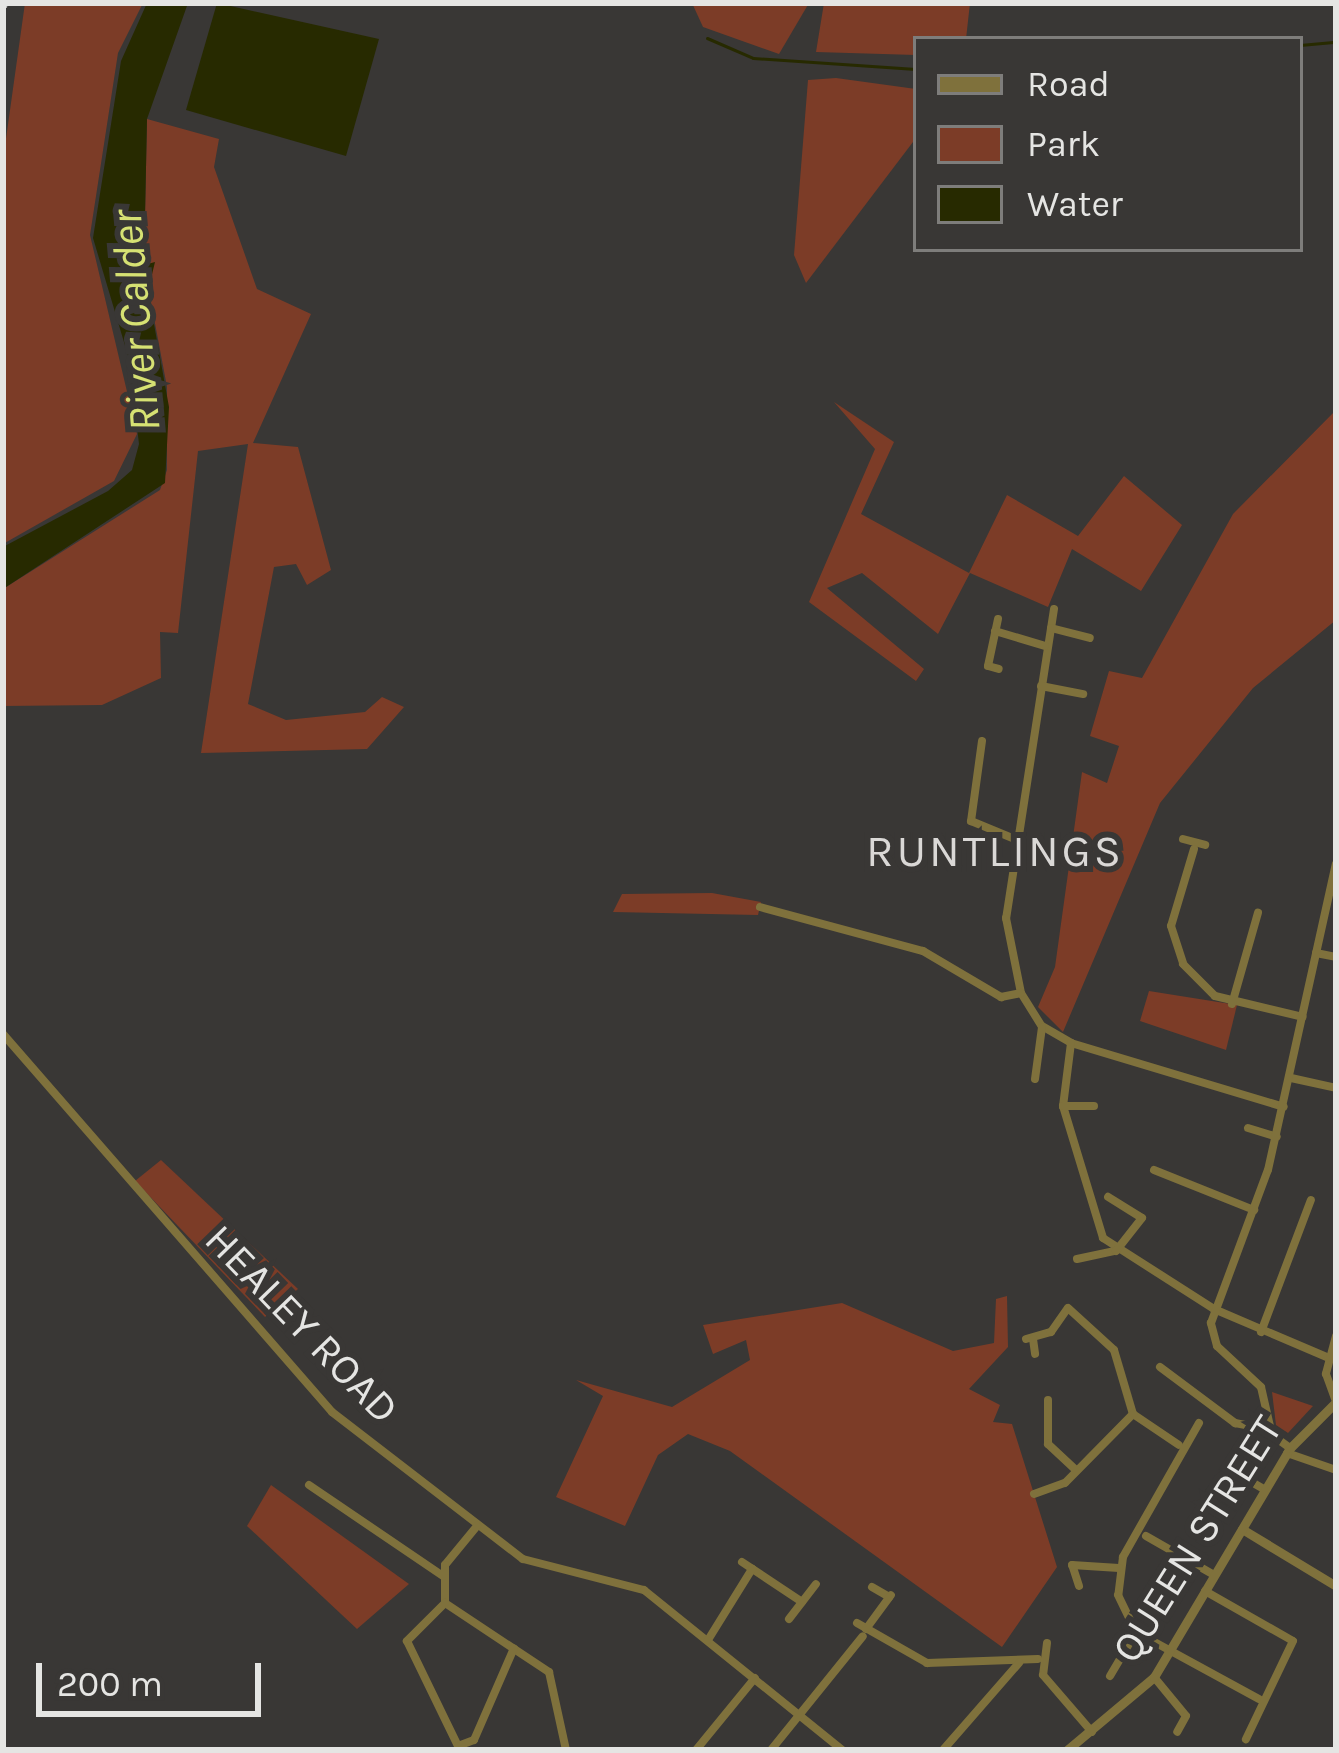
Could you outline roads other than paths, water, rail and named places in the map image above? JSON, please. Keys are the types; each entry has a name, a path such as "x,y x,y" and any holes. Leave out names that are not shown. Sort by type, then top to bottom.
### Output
{"street":[{"path":"1054,609 1017,841 1006,944 1022,993 1042,1026 1071,1042 1284,1106"},
{"path":"990,670 998,619"},
{"path":"1050,628 1090,638"},
{"path":"994,631 1045,646"},
{"path":"1041,686 1083,694"},
{"path":"982,741 971,821 1017,841"},
{"path":"1183,839 1194,849"},
{"path":"1205,845 1194,849 1176,900 1177,954 1232,1004 1303,1017"},
{"path":"1336,863 1277,1137 1214,1309 1212,1337 1261,1387 1270,1430 1289,1450 1336,1469"},
{"path":"1176,900 1188,903"},
{"path":"760,907 923,951 1001,997 1022,993"},
{"path":"1232,1004 1260,911"},
{"path":"1316,953 1336,957"},
{"path":"1036,1079 1042,1026"},
{"name":"HEALEY ROAD","path":"3,1034 332,1412 477,1526 537,1565 632,1584 801,1713 842,1750"},
{"path":"1071,1042 1063,1106 1087,1204 1116,1251 1214,1309 1329,1358"},
{"path":"1290,1078 1336,1088"},
{"path":"1063,1106 1094,1106"},
{"path":"1248,1128 1277,1137"},
{"path":"1154,1170 1254,1210"},
{"path":"1077,1259 1116,1251 1142,1218 1108,1197"},
{"path":"1261,1332 1311,1200"},
{"path":"1036,1354 1030,1339 1068,1308 1114,1350 1133,1414 1179,1445"},
{"path":"1336,1336 1329,1358 1336,1402"},
{"path":"1160,1367 1235,1423 1270,1430"},
{"path":"1048,1400 1048,1444 1075,1469"},
{"name":"QUEEN STREET","path":"1067,1750 1118,1714 1154,1677 1289,1450 1336,1402"},
{"path":"1034,1494 1075,1469 1133,1414"},
{"path":"1111,1676 1136,1632 1119,1568 1179,1445 1199,1423"},
{"path":"1246,1456 1236,1473 1265,1490"},
{"path":"309,1485 443,1576"},
{"path":"477,1526 443,1576 445,1603 407,1641 458,1746 474,1740 514,1648"},
{"path":"1242,1529 1336,1586"},
{"path":"1146,1536 1214,1575"},
{"path":"742,1562 802,1602"},
{"path":"1079,1586 1072,1565 1119,1568"},
{"path":"708,1640 752,1569"},
{"path":"789,1619 816,1584"},
{"path":"771,1750 890,1596 872,1587"},
{"path":"1205,1591 1293,1640 1259,1699 1246,1739"},
{"path":"445,1603 557,1683 566,1750"},
{"path":"862,1629 927,1663 1038,1659"},
{"path":"1136,1632 1259,1699"},
{"path":"1038,1659 1046,1643"},
{"path":"1038,1659 1092,1732"},
{"path":"943,1750 1019,1663"},
{"path":"1154,1677 1186,1716 1177,1732"},
{"path":"695,1750 754,1678"}],"water":[{"name":"River Calder","path":"147,3 188,3 147,119 144,265 155,262 148,291 169,407 165,483 3,589 3,547 108,491 132,470 139,444 129,359 93,238 121,61"},
{"path":"217,3 379,39 346,156 186,110"}],"waterway":[{"path":"707,38 753,58 913,69"},
{"path":"1303,45 1336,42"}],"railway":[{"path":"3,7 4,3"}],"district":[{"name":"RUNTLINGS","path":"995,852"}]}
